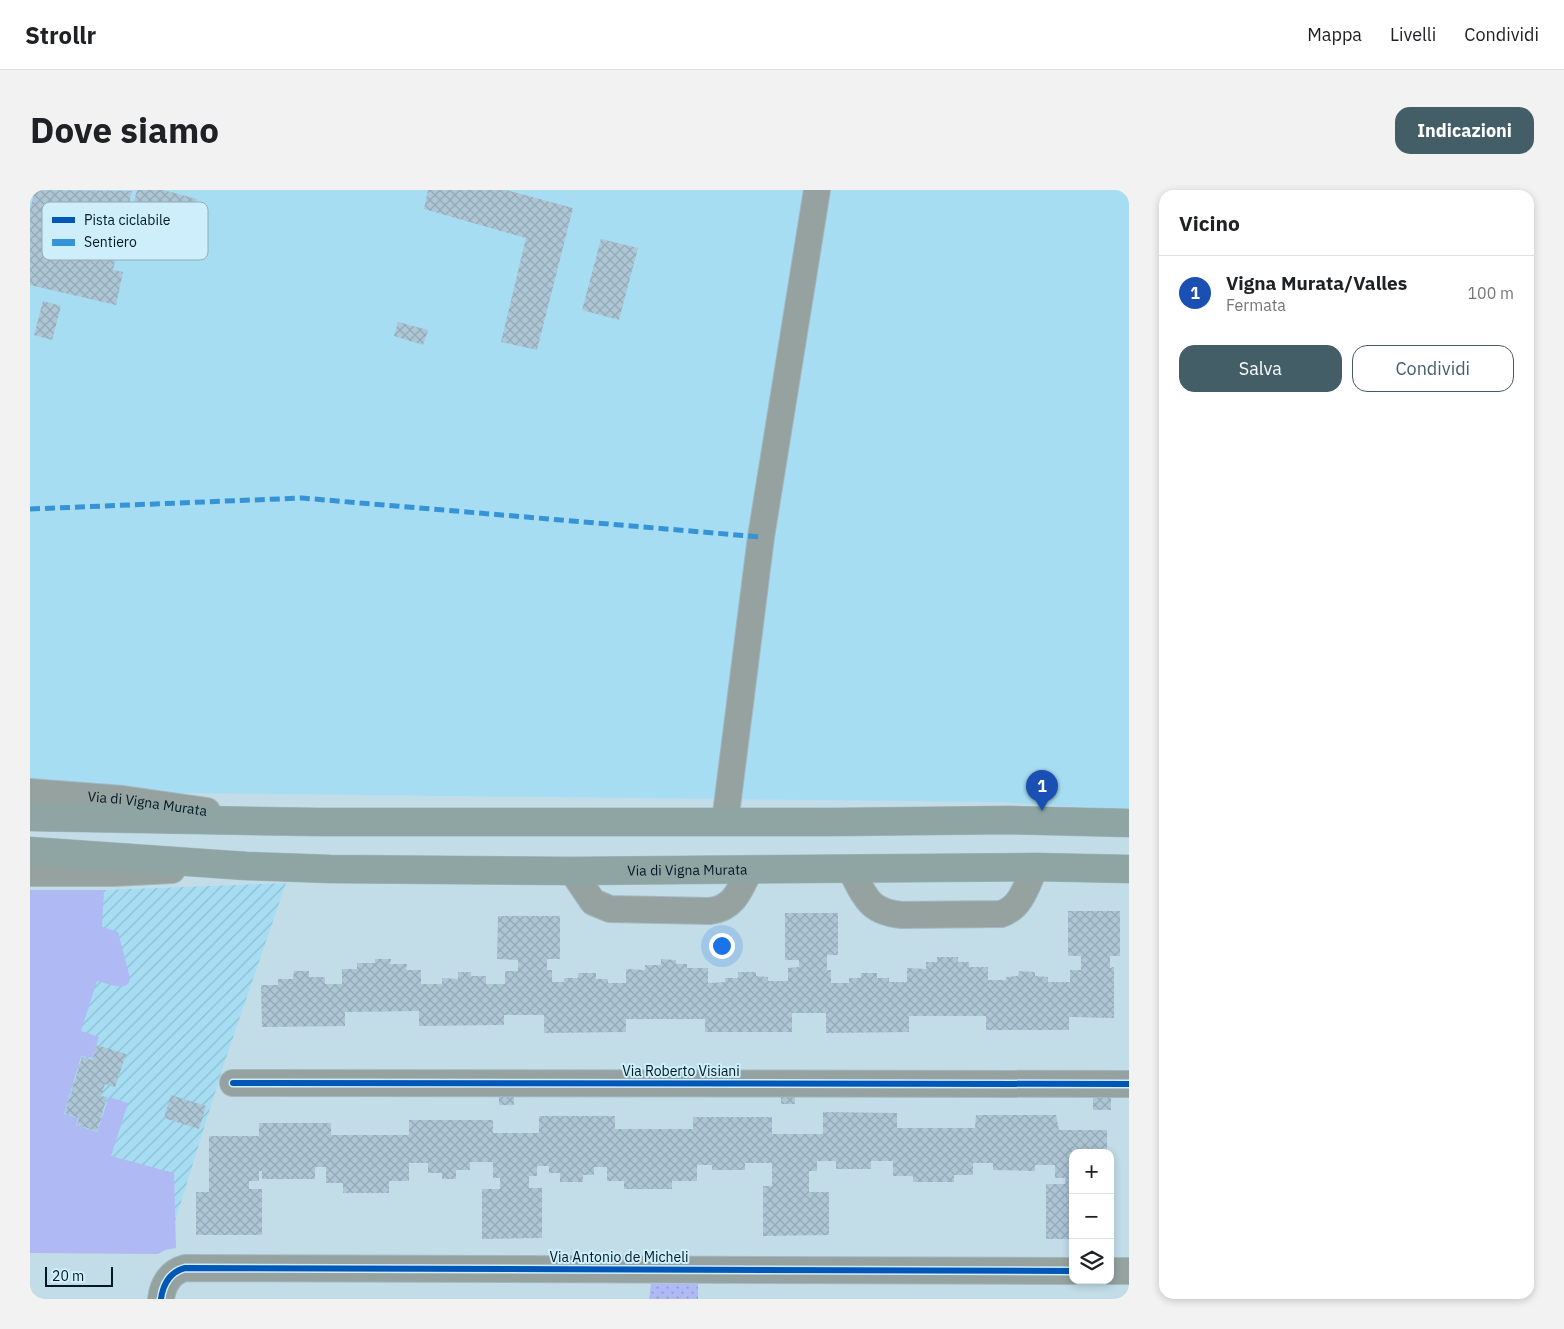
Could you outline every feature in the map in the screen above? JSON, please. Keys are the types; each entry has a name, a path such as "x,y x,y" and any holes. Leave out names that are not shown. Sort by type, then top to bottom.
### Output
{"main road":[{"name":"Via di Vigna Murata","path":"30,817 262,822 1010,820 1129,822"},
{"name":"Via di Vigna Murata","path":"30,851 246,866 330,869 572,871 1129,869"}],"street":[{"path":"725,822 761,537 817,190"},
{"name":"Via di Vigna Murata","path":"30,792 161,804 262,822"},
{"name":"Via di Vigna Murata","path":"30,873 114,873 246,866"},
{"path":"852,870 864,895 879,910 888,914 1001,914 1008,912 1014,907 1024,892 1035,868"},
{"path":"572,871 593,902 610,910 710,911 720,910 730,904 738,895 749,871"},
{"name":"Via Roberto Visiani","path":"233,1083 1129,1084"},
{"name":"Via Antonio de Micheli","path":"165,1289 180,1270 195,1268 1069,1270"},
{"path":"1114,1271 1129,1271"}],"shaded area":[{"path":"30,190 1129,190 1129,810 997,802 180,793 30,780"},
{"path":"286,883 224,1064 172,1231 30,1151 104,890"},
{"path":"30,890 104,890 102,927 118,932 130,978 129,983 122,987 97,981 81,1031 99,1037 92,1058 81,1056 64,1114 78,1118 76,1125 97,1132 109,1097 128,1103 111,1156 174,1173 176,1248 165,1250 158,1254 30,1253"},
{"path":"651,1284 698,1284 698,1299 649,1299"}],"building":[{"path":"35,190 132,191 129,202 42,202 42,260 115,260 113,270 123,272 116,305 30,285 30,210"},
{"path":"137,190 163,190 197,199 196,202 134,202"},
{"path":"428,190 506,190 573,208 537,350 501,342 526,238 424,209"},
{"path":"601,239 638,248 619,320 582,310"},
{"path":"43,301 61,306 52,340 34,335"},
{"path":"398,322 428,330 423,345 394,336"},
{"path":"1068,911 1120,911 1120,956 1110,956 1110,968 1114,967 1114,1018 1069,1017 1069,1030 986,1030 986,1016 909,1016 909,1032 826,1033 826,1013 792,1013 792,1032 705,1032 705,1019 626,1019 626,1032 544,1033 544,1015 504,1015 504,1025 419,1026 419,1011 345,1012 345,1026 262,1027 261,985 278,985 278,979 293,979 294,971 309,971 309,977 325,977 325,984 342,984 342,969 357,969 357,963 375,963 375,959 391,959 390,964 407,964 406,970 421,970 421,984 442,984 442,978 458,979 458,972 471,972 471,976 486,976 486,984 505,984 505,971 518,971 518,960 497,959 498,916 560,916 560,959 547,959 547,970 552,970 552,982 564,982 564,978 578,978 578,973 596,973 596,979 608,979 608,983 626,983 626,969 645,970 645,965 661,965 661,959 676,960 676,964 687,964 687,968 708,968 708,983 725,982 725,978 738,978 738,972 756,972 756,976 768,977 768,981 788,981 788,968 799,967 799,960 785,960 785,913 838,913 838,955 827,955 827,970 831,970 831,983 849,983 849,978 861,978 861,973 877,973 877,978 889,978 889,982 907,982 907,968 926,969 926,962 937,962 937,957 958,957 958,962 969,962 969,967 988,967 988,980 1006,980 1006,977 1018,976 1019,971 1035,972 1035,976 1048,977 1048,982 1070,982 1070,970 1081,970 1081,956 1068,956"},
{"path":"97,1045 126,1054 115,1087 105,1084 101,1096 107,1097 97,1131 77,1125 79,1118 65,1113 82,1057 92,1060"},
{"path":"1111,1090 1111,1110 1093,1110 1093,1091"},
{"path":"781,1092 795,1092 795,1104 781,1104"},
{"path":"499,1093 514,1093 514,1105 499,1105"},
{"path":"171,1095 206,1106 199,1129 164,1118"},
{"path":"823,1112 897,1113 897,1128 975,1128 976,1115 1056,1115 1059,1130 1107,1130 1107,1149 1069,1149 1069,1239 1046,1239 1046,1184 1065,1184 1065,1178 1055,1178 1055,1165 1035,1165 1035,1171 993,1170 993,1163 973,1163 973,1175 954,1175 954,1182 913,1182 913,1176 893,1176 893,1161 871,1161 871,1169 836,1169 836,1161 817,1161 817,1171 809,1171 809,1192 829,1192 829,1235 763,1236 763,1186 772,1186 772,1163 745,1163 745,1170 712,1170 712,1165 697,1165 697,1181 672,1181 672,1189 624,1189 624,1181 607,1181 607,1167 594,1167 594,1175 583,1175 583,1182 560,1182 560,1173 549,1173 549,1166 537,1166 537,1176 529,1176 529,1188 542,1188 542,1238 482,1239 482,1189 500,1189 500,1178 493,1178 493,1162 470,1162 470,1170 456,1170 456,1179 442,1179 442,1173 428,1173 428,1163 409,1163 409,1181 389,1181 389,1193 343,1193 343,1183 326,1183 326,1167 315,1167 315,1179 262,1179 262,1171 259,1171 259,1181 249,1181 249,1189 262,1189 262,1235 196,1235 196,1192 209,1192 209,1136 259,1136 259,1123 331,1123 331,1135 409,1135 409,1120 493,1120 493,1133 539,1133 539,1116 615,1116 615,1129 693,1129 693,1117 772,1117 772,1134 823,1134"}],"marked path":[{"path":"30,509 302,498 761,537"}],"cycle path":[{"path":"233,1083 1129,1084"},
{"path":"161,1299 163,1288 168,1279 175,1272 185,1268 1069,1271"}],"place":[{"name":"Vigna Murata/Valles","path":"1042,811"}]}
